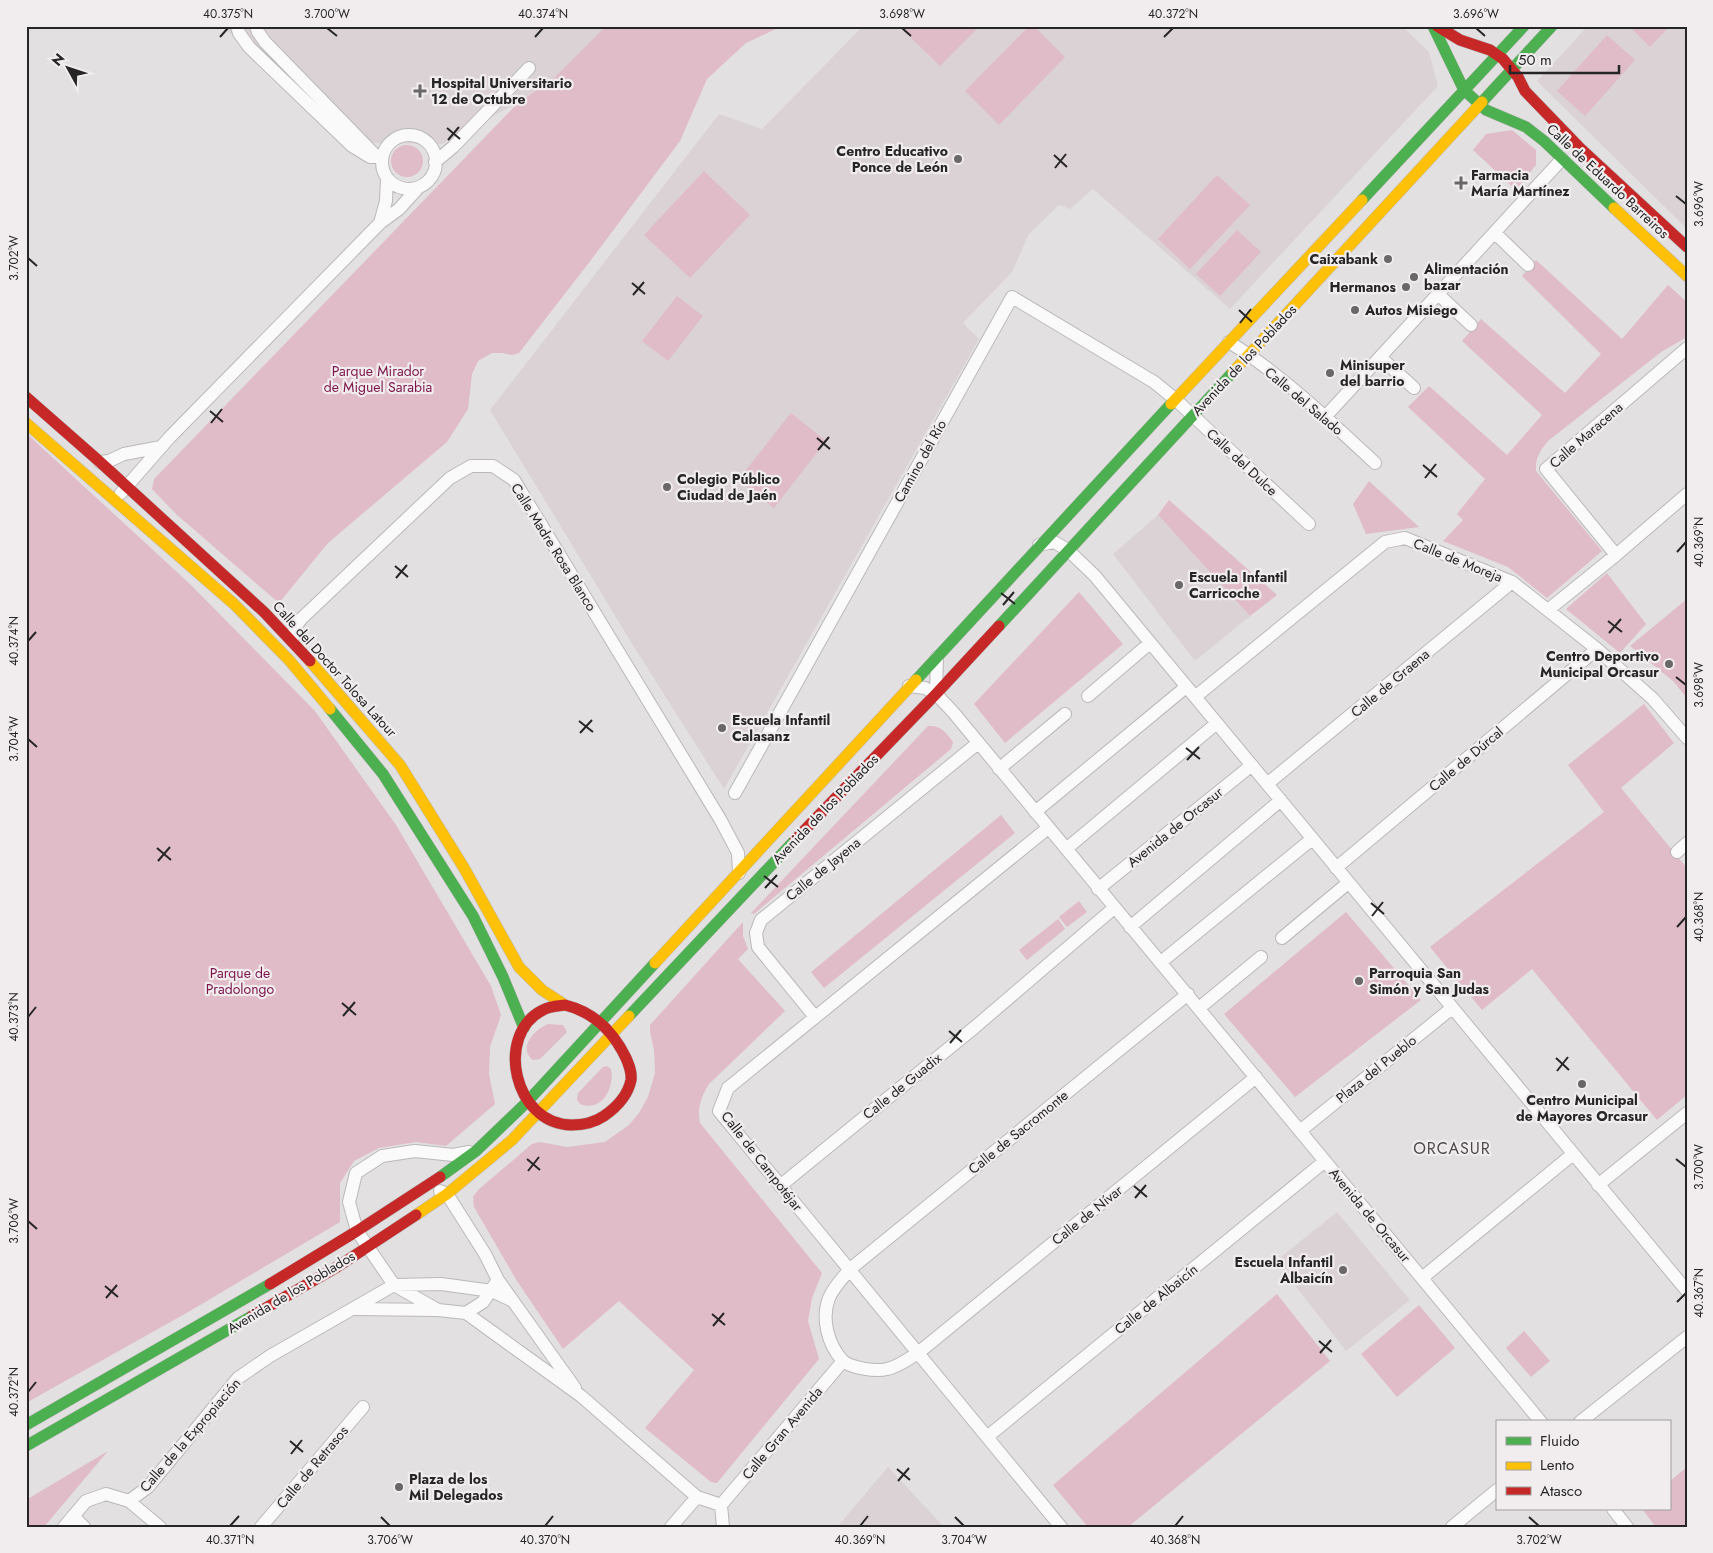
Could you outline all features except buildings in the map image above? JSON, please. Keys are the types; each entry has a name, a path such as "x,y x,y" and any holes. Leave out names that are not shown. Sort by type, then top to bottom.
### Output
{"main road":[{"name":"Calle de Eduardo Barreiros","path":"1433,26 1464,90 1486,110 1526,127 1544,141 1687,276"},
{"name":"Calle de Eduardo Barreiros","path":"1437,26 1469,45 1483,47 1512,68 1522,82 1523,101 1581,149 1687,247"},
{"name":"Avenida de los Poblados","path":"26,1425 358,1231 429,1185 476,1151 527,1102 599,1022 739,874 909,686 1524,26"},
{"name":"Avenida de los Poblados","path":"26,1446 337,1267 447,1194 512,1140 819,814 936,694 1552,26"},
{"path":"1452,64 1456,52 1469,45"},
{"path":"1503,116 1512,115 1523,101"},
{"name":"Calle del Doctor Tolosa Latour","path":"26,397 127,486 272,619 292,640 400,765 464,868 519,967 542,990 565,1005"},
{"name":"Calle del Doctor Tolosa Latour","path":"26,423 234,604 288,660 383,774 473,916 503,977 524,1028"},
{"path":"565,1005 582,1009 612,1034 625,1055 632,1075 624,1098 611,1111 595,1122 583,1126 552,1121 537,1113 527,1102 519,1080 516,1063 516,1046 524,1028 533,1017 541,1010 565,1005"}],"street":[{"path":"237,26 239,33 249,47 352,146 370,157 379,156 395,139 404,136 422,139 434,153 435,162 434,170 426,183 410,189 401,188 393,184 387,178 379,156 265,42 256,26"},
{"path":"435,162 453,147 529,68"},
{"path":"1325,417 1562,159"},
{"path":"380,223 386,201 387,178"},
{"path":"115,501 161,447 380,223 399,209 419,187"},
{"path":"1494,233 1528,265"},
{"path":"1438,294 1471,325"},
{"name":"Camino del Río","path":"735,793 1012,297 1154,382 1175,399"},
{"name":"Calle del Salado","path":"1229,342 1250,355 1325,417 1375,463"},
{"name":"Calle Maracena","path":"1616,555 1546,469 1687,348"},
{"path":"1380,357 1414,388"},
{"name":"Calle del Dulce","path":"1175,399 1309,524"},
{"path":"100,462 109,461 124,454 161,447"},
{"name":"Calle Madre Rosa Blanco","path":"292,640 295,628 301,619 450,478 471,466 494,466 514,480 720,819 738,853 739,874"},
{"path":"1548,610 1687,494"},
{"name":"Calle de Moreja","path":"1195,697 1385,542 1404,538 1512,582 1597,649 1653,699 1687,738"},
{"path":"1040,545 1054,542 1068,550 1095,576 1687,1291"},
{"name":"Calle de Graena","path":"1267,784 1512,582"},
{"path":"1088,696 1150,643"},
{"name":"Calle de Dúrcal","path":"1336,868 1597,649"},
{"path":"909,686 926,688 936,694 937,657"},
{"path":"1035,812 1186,687"},
{"name":"Avenida de Orcasur","path":"936,694 1188,994 1539,1420"},
{"path":"999,769 1065,714"},
{"path":"1066,849 1217,723"},
{"name":"Calle de Jayena","path":"815,1017 758,947 756,933 761,920 978,743"},
{"name":"Avenida de Orcasur","path":"1098,889 1252,765"},
{"path":"1130,927 1281,800"},
{"name":"Calle de Campotéjar","path":"1048,828 728,1088 719,1111 1061,1527"},
{"path":"1161,962 1312,839"},
{"path":"1282,938 1348,883"},
{"name":"Calle de Guadix","path":"780,1186 967,1033 1114,908"},
{"path":"1199,1008 1261,957"},
{"name":"Calle de Sacromonte","path":"849,1270 1188,994"},
{"name":"Plaza del Pueblo","path":"1300,1131 1452,1008"},
{"name":"Calle de Nívar","path":"918,1353 1256,1077"},
{"path":"1598,1185 1687,1113"},
{"path":"438,1310 394,1285 358,1231 348,1202 356,1173 382,1156 415,1151 453,1155 476,1151"},
{"path":"1422,1278 1573,1154"},
{"name":"Calle de Albaicín","path":"987,1437 1325,1162"},
{"path":"429,1185 447,1194 485,1254 495,1286 483,1302 466,1313"},
{"path":"849,1270 829,1298 825,1314 826,1328 832,1344 843,1361 859,1368 888,1369 918,1353"},
{"name":"Calle de la Expropiación","path":"129,1501 148,1487 238,1378 270,1356 394,1285 495,1286 513,1301 581,1396"},
{"name":"Calle de la Expropiación","path":"354,1309 438,1310 466,1313 581,1396 697,1497"},
{"path":"1583,1420 1687,1337"},
{"name":"Calle Gran Avenida","path":"721,1505 843,1361"},
{"name":"Calle de Retrasos","path":"261,1527 363,1407"},
{"path":"1452,1527 1496,1491"},
{"path":"64,1527 86,1501 106,1494 129,1501 160,1527"},
{"path":"672,1527 697,1497 721,1505 723,1527"},
{"path":"1614,1510 1627,1527"},
{"path":"73,1516 84,1527"}],"shaded area":[{"name":"Hospital Universitario 12 de Octubre","path":"221,26 606,26 552,80 519,102 442,144 372,143"},
{"path":"863,26 1402,26 1429,52 1438,86 1230,309 1093,189 1070,209 1059,205 1029,234 1012,272 963,323 979,339 724,789 634,647 490,410 719,114 762,129"},
{"path":"1588,26 1687,26 1687,229 1537,81"},
{"name":"Escuela Infantil Carricoche","path":"1158,515 1250,616 1195,661 1113,554"},
{"path":"1337,1212 1410,1300 1346,1351 1276,1261"},
{"path":"888,1467 944,1527 837,1527"}],"green space":[{"name":"Parque Mirador de Miguel Sarabia","path":"606,26 782,26 746,43 707,79 680,141 519,353 512,355 492,353 478,361 472,374 468,409 447,442 328,543 279,603 176,514 152,489 154,479 519,102 552,80"},
{"path":"899,26 980,26 940,66"},
{"path":"1029,26 1034,26 1065,57 999,125 965,91"},
{"path":"1629,26 1670,26 1650,47"},
{"path":"1607,35 1635,60 1585,116 1557,91"},
{"path":"1512,130 1536,150 1536,165 1516,190 1473,150 1486,134"},
{"path":"407,145 413,146 418,150 422,155 422,167 418,172 413,176 407,177 401,176 396,172 392,167 391,161 392,155 396,150 401,146"},
{"path":"704,171 750,215 690,278 644,235"},
{"path":"1217,175 1250,205 1190,269 1158,239"},
{"path":"1237,230 1261,252 1220,296 1196,274"},
{"path":"1536,260 1622,339 1668,285 1687,302 1687,337 1661,352 1548,441 1539,455 1536,462 1536,471 1602,551 1547,598 1508,567 1443,541 1463,520 1457,514 1485,479 1408,407 1429,386 1507,455 1542,415 1462,341 1481,319 1565,393 1601,354 1522,276"},
{"path":"677,296 703,316 668,361 642,341"},
{"path":"791,413 826,441 774,508 738,480"},
{"name":"Parque de Pradolongo","path":"26,433 191,585 315,711 396,825 491,986 501,1015 490,1047 489,1074 495,1104 446,1146 416,1142 379,1148 354,1161 340,1183 340,1222 190,1311 26,1403"},
{"path":"1369,481 1419,527 1366,534 1353,504"},
{"path":"1169,500 1277,595 1250,616 1158,515"},
{"path":"1607,573 1646,624 1620,653 1566,609"},
{"path":"1079,592 1123,644 1005,743 974,704"},
{"name":"Centro Deportivo Municipal Orcasur","path":"1687,599 1687,698 1673,681 1630,646"},
{"path":"1644,704 1674,743 1621,788 1687,868 1687,1095 1657,1120 1532,969 1482,1010 1430,947 1604,812 1568,765"},
{"path":"928,726 939,728 945,732 953,742 951,749 754,914 751,913"},
{"path":"1001,815 1015,833 824,988 811,972"},
{"path":"1079,901 1087,912 1067,927 1059,917"},
{"path":"1346,912 1421,1000 1295,1097 1224,1014"},
{"path":"1058,919 1065,929 1027,960 1019,950"},
{"path":"743,922 743,936 748,949 738,959 785,1011 709,1084 700,1103 700,1123 822,1273 812,1298 808,1321 819,1359 717,1483 711,1482 645,1428 694,1370 619,1301 563,1349 517,1281 474,1207 473,1197 478,1190 532,1144 540,1142 567,1147 605,1142 629,1125 639,1113 648,1097 655,1073 650,1025"},
{"path":"548,1024 563,1025 567,1032 540,1059 533,1060 527,1050 527,1045 533,1034"},
{"path":"607,1066 611,1069 612,1076 609,1090 605,1097 595,1105 580,1104 577,1100 578,1093 603,1067"},
{"path":"1277,1294 1330,1361 1128,1527 1088,1527 1053,1485"},
{"path":"1419,1305 1455,1348 1397,1397 1361,1354"},
{"path":"1524,1331 1550,1361 1531,1377 1506,1348"},
{"path":"108,1451 44,1527 26,1527 26,1500"},
{"path":"1687,1467 1687,1527 1656,1527 1643,1510 1670,1510 1670,1481"}],"traffic: fast":[{"path":"1433,26 1464,90 1486,110 1526,127 1544,141 1614,208"},
{"path":"1362,200 1524,26"},
{"path":"1482,102 1552,26"},
{"path":"999,626 1233,372"},
{"path":"916,680 1171,404"},
{"path":"330,709 383,774 473,916 503,977 524,1028"},
{"path":"629,1016 795,840"},
{"path":"440,1177 476,1151 527,1102 655,963"},
{"path":"26,1425 270,1284"},
{"path":"26,1446 252,1316"}],"traffic: slow":[{"path":"1233,372 1482,102"},
{"path":"1171,404 1362,200"},
{"path":"1614,208 1687,276"},
{"path":"26,423 234,604 289,660 330,709"},
{"path":"310,661 400,765 464,868 519,967 542,990 565,1005"},
{"path":"655,963 916,680"},
{"path":"416,1215 447,1194 512,1140 629,1016"}],"traffic: jam":[{"path":"1437,26 1460,40 1490,50 1503,59 1518,77 1525,91 1581,149 1687,247"},
{"path":"26,397 264,612 310,661"},
{"path":"795,840 999,626"},
{"path":"565,1005 585,1012 609,1031 621,1048 631,1074 631,1080 625,1096 609,1112 593,1121 572,1125 552,1121 536,1110 524,1095 517,1076 515,1057 519,1038 528,1022 543,1010 565,1005"},
{"path":"270,1284 440,1177"},
{"path":"252,1316 337,1267 416,1215"}],"place":[{"name":"Hospital Universitario 12 de Octubre","path":"420,91"},
{"name":"Centro Educativo Ponce de León","path":"958,159"},
{"name":"Farmacia María Martínez","path":"1461,183"},
{"name":"Caixabank","path":"1388,259"},
{"name":"Alimentación bazar","path":"1414,277"},
{"name":"Hermanos","path":"1406,287"},
{"name":"Autos Misiego","path":"1355,310"},
{"name":"Minisuper del barrio","path":"1330,373"},
{"name":"Colegio Público Ciudad de Jaén","path":"667,487"},
{"name":"Escuela Infantil Carricoche","path":"1179,585"},
{"name":"Centro Deportivo Municipal Orcasur","path":"1669,664"},
{"name":"Escuela Infantil Calasanz","path":"722,728"},
{"name":"Parroquia San Simón y San Judas","path":"1359,981"},
{"name":"Centro Municipal de Mayores Orcasur","path":"1582,1084"},
{"name":"Escuela Infantil Albaicín","path":"1343,1270"},
{"name":"Plaza de los Mil Delegados","path":"399,1487"}],"district":[{"name":"ORCASUR","path":"1452,1148"}]}
